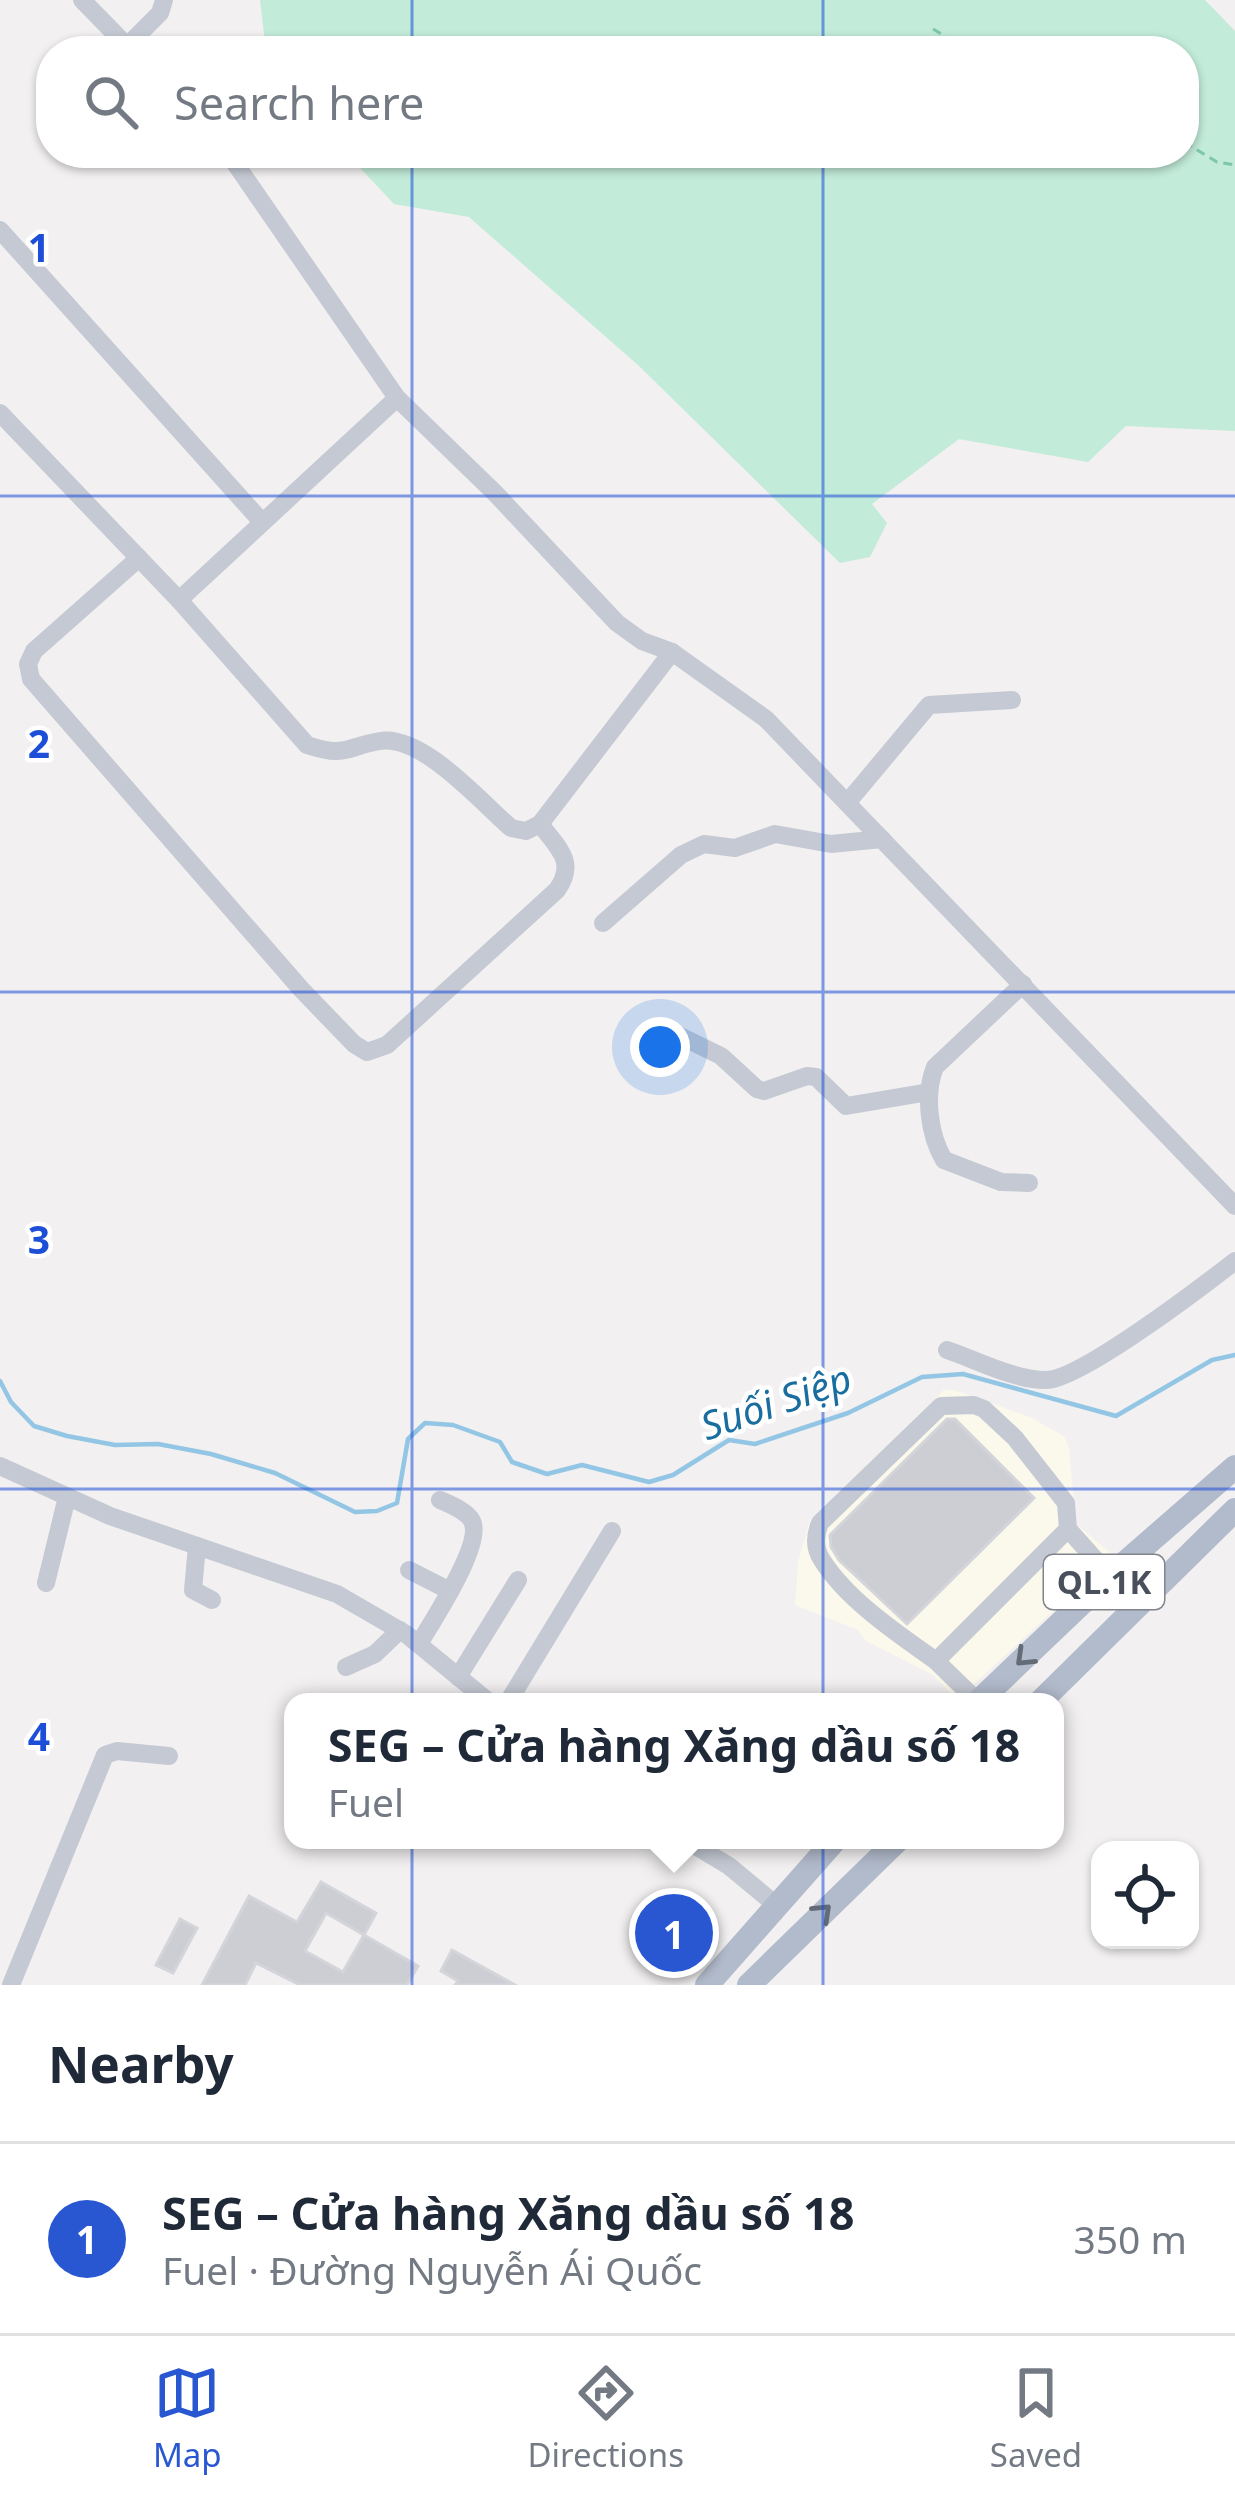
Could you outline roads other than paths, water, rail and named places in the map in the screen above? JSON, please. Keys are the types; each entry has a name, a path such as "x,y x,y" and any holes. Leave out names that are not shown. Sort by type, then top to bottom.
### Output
{"main road":[{"name":"QL.1K","path":"987,1693 1110,1576 1235,1467"},
{"name":"QL.1K","path":"1049,1693 1235,1510"},
{"path":"707,1985 827,1849"},
{"path":"749,1985 889,1849"}],"street":[{"path":"82,0 117,36"},
{"path":"141,36 160,13 164,0"},
{"path":"237,168 397,398 495,493 617,623 766,719 1235,1206"},
{"path":"0,230 262,522"},
{"path":"178,600 397,398"},
{"path":"0,413 178,600 307,745 329,753 350,752 382,740 409,744 435,760 511,828 526,831 539,824 664,649"},
{"path":"139,558 34,651 28,664 31,679 354,1044 367,1052 387,1045 557,890 568,875 568,860 539,824"},
{"path":"847,803 929,705 1012,700"},
{"path":"603,923 681,855 704,844 735,848 775,834 817,843 882,839"},
{"path":"1023,984 942,1058 929,1080 929,1092 944,1160 1001,1182 1029,1183"},
{"path":"680,1036 721,1056 764,1091 806,1076 825,1081 846,1106 929,1092"},
{"path":"947,1350 1037,1380 1059,1379 1126,1339 1235,1261"},
{"path":"969,1693 936,1660 856,1597 821,1559 815,1534 820,1523 940,1406 984,1409 1015,1438 1066,1503 1068,1529 1110,1576"},
{"path":"0,1466 67,1497 337,1594 400,1630 478,1693"},
{"path":"46,1583 67,1497"},
{"path":"419,1645 475,1533 463,1511 440,1500"},
{"path":"936,1660 1068,1529"},
{"path":"513,1693 612,1531"},
{"path":"197,1546 193,1590 212,1600"},
{"path":"409,1570 450,1591"},
{"path":"458,1676 518,1580"},
{"path":"346,1667 375,1654 400,1630"},
{"path":"11,1985 105,1755 117,1751 169,1756"},
{"path":"701,1849 776,1905"}],"waterway":[{"name":"Suối Siệp","path":"0,1381 11,1402 34,1426 115,1445 158,1444 211,1454 275,1473 355,1512 377,1511 397,1503 408,1439 425,1423 453,1425 500,1442 512,1462 547,1474 582,1465 649,1482 673,1475 729,1440 755,1444 848,1413 922,1377 963,1374 1116,1416 1212,1360 1235,1355"}],"place":[{"name":"SEG – Cửa hàng Xăng dầu số 18","path":"674,1933"}]}
